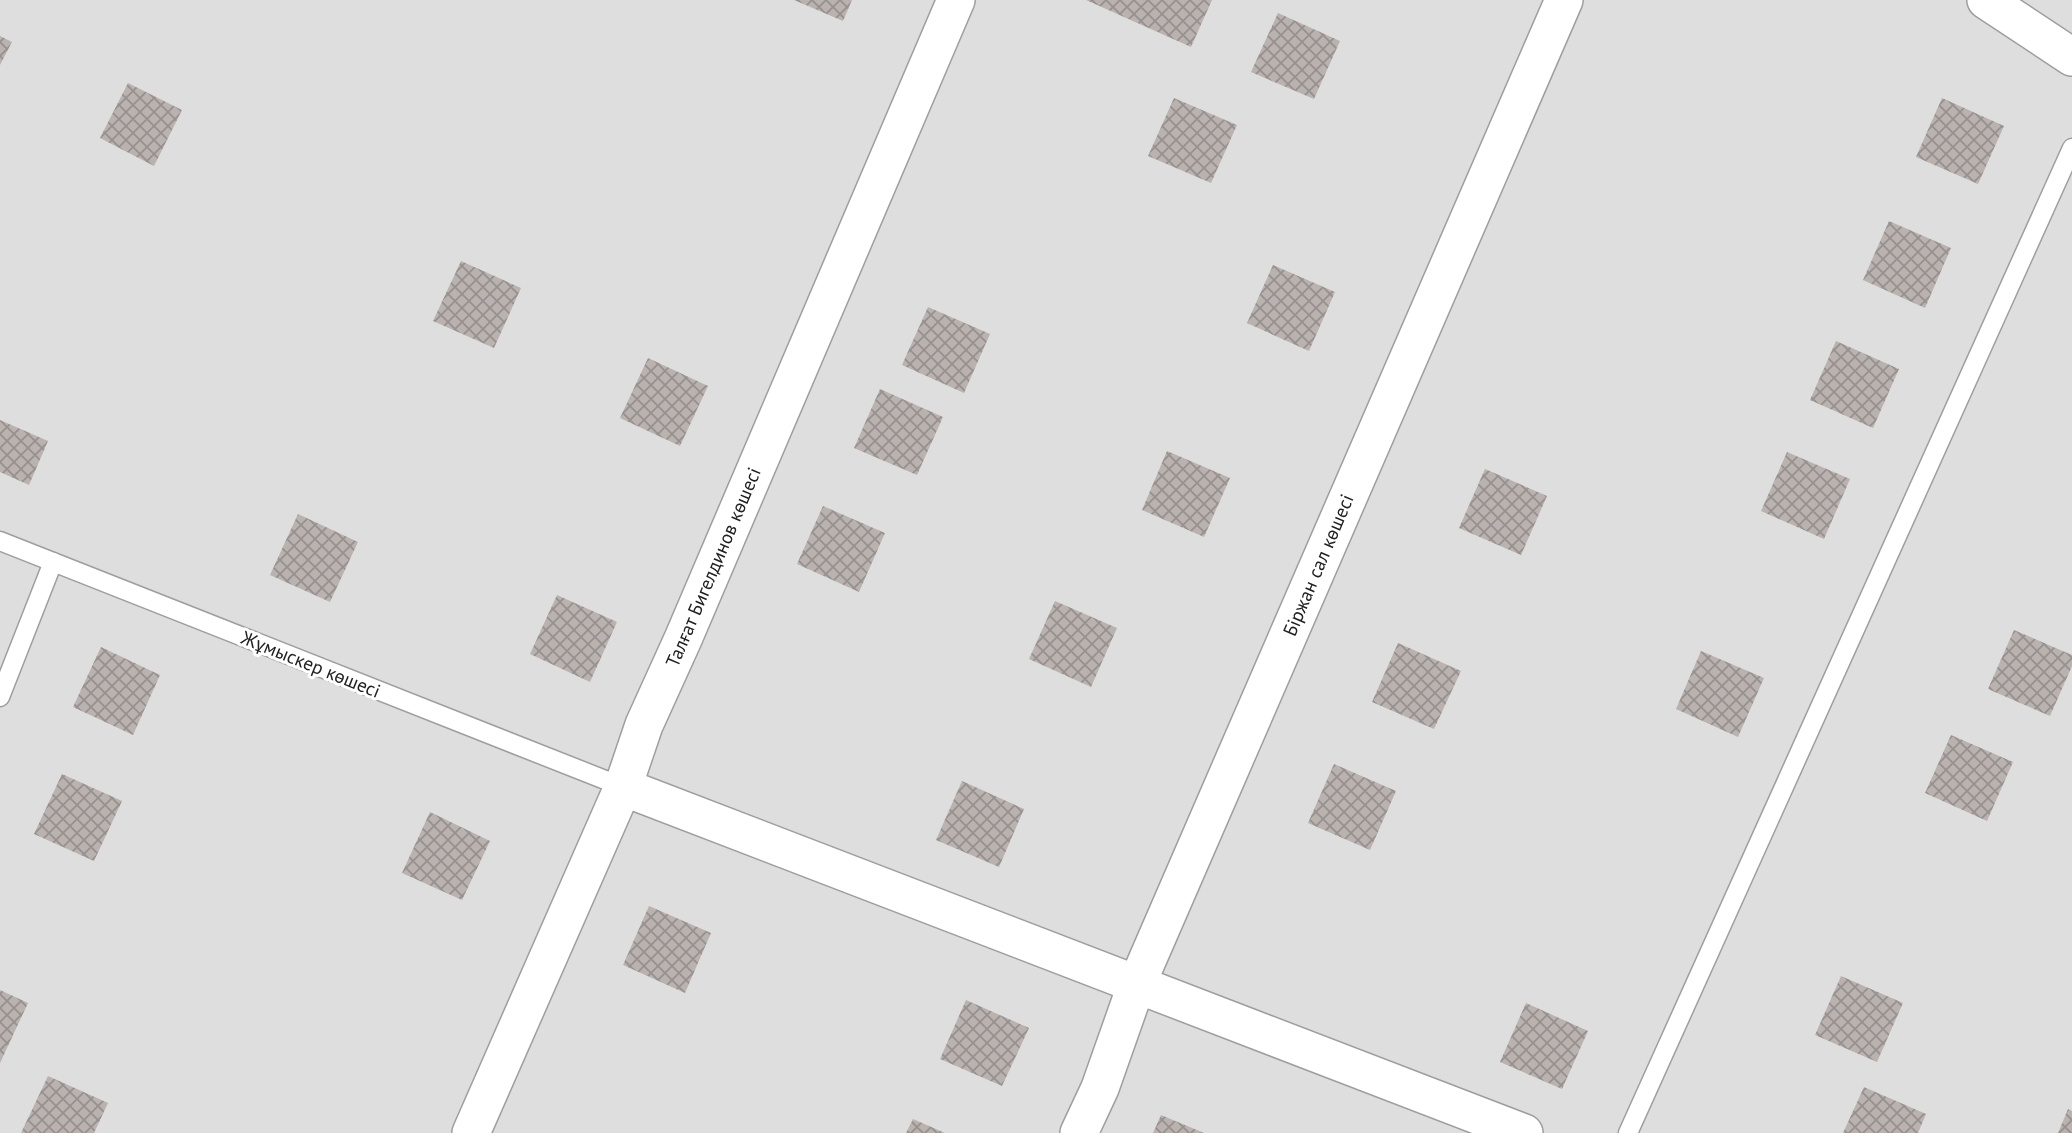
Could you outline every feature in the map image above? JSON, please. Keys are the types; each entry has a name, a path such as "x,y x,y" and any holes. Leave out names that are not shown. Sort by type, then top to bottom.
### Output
{"street":[{"name":"Талғат Бигелдинов көшесі","path":"471,1133 623,787 644,725 689,626 956,0"},
{"name":"Біржан сал көшесі","path":"1079,1133 1100,1088 1136,986 1564,0"},
{"path":"1986,0 2072,57"},
{"path":"623,787 1524,1133"}],"lane":[{"path":"1628,1133 2072,148"},
{"name":"Жұмыскер көшесі","path":"0,541 623,787"},
{"path":"0,697 54,562"}],"shaded area":[{"path":"0,0 2072,0 2072,1133 0,1133"}],"building":[{"path":"794,0 852,0 843,21"},
{"path":"1086,0 1212,0 1191,47"},
{"path":"1278,13 1340,41 1314,99 1251,72"},
{"path":"0,36 12,42 0,65"},
{"path":"128,83 182,110 154,166 100,138"},
{"path":"1174,98 1237,125 1211,183 1148,156"},
{"path":"1942,98 2004,126 1978,184 1916,157"},
{"path":"1889,221 1951,248 1925,308 1863,280"},
{"path":"461,261 521,288 494,348 433,321"},
{"path":"1273,265 1335,292 1309,351 1247,323"},
{"path":"928,307 990,334 964,393 902,365"},
{"path":"1836,341 1899,369 1873,428 1810,400"},
{"path":"648,358 708,386 680,446 620,418"},
{"path":"880,389 943,417 917,475 854,448"},
{"path":"0,420 48,441 29,485 0,472"},
{"path":"1167,451 1230,478 1204,537 1142,510"},
{"path":"1787,452 1850,479 1824,539 1761,511"},
{"path":"1485,469 1547,496 1521,555 1459,528"},
{"path":"823,506 885,533 859,592 797,564"},
{"path":"298,514 358,542 330,602 270,575"},
{"path":"557,595 617,622 590,682 530,654"},
{"path":"1055,601 1117,628 1091,687 1029,659"},
{"path":"2014,630 2072,655 2072,666 2050,716 1988,689"},
{"path":"1398,643 1461,671 1434,729 1372,702"},
{"path":"101,647 160,675 133,735 73,707"},
{"path":"1701,651 1764,678 1738,737 1676,709"},
{"path":"1951,735 2013,762 1987,821 1925,793"},
{"path":"1334,764 1396,791 1370,850 1308,823"},
{"path":"62,774 122,801 94,861 34,834"},
{"path":"962,781 1024,809 999,867 936,840"},
{"path":"430,812 490,841 462,900 402,873"},
{"path":"649,906 711,933 685,993 623,965"},
{"path":"1841,976 1903,1003 1877,1062 1815,1035"},
{"path":"0,990 28,1003 0,1063"},
{"path":"966,1000 1029,1028 1002,1086 940,1059"},
{"path":"1526,1003 1588,1031 1562,1089 1500,1062"},
{"path":"48,1076 108,1103 94,1133 21,1133"},
{"path":"1864,1087 1926,1114 1918,1133 1843,1133"},
{"path":"2068,1109 2072,1111 2072,1133 2058,1133"},
{"path":"1161,1115 1204,1133 1153,1133"},
{"path":"913,1119 945,1133 906,1133"}]}
